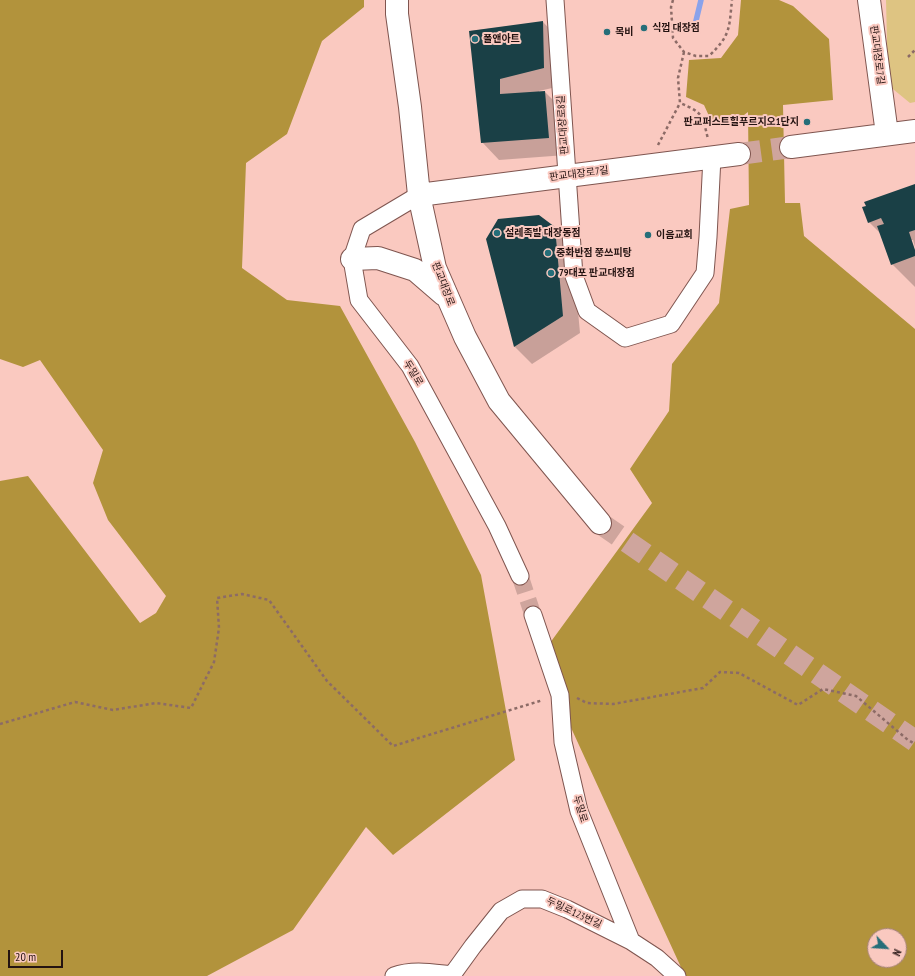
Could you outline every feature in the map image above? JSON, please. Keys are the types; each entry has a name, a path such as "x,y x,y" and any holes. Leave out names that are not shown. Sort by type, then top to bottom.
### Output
{"street":[{"name":"판교대장로","path":"397,0 397,14 410,107 419,195 435,268 465,337 499,400 600,523"},
{"name":"판교대장로8길","path":"555,0 574,276 587,312 625,338 671,324 705,273 712,157"},
{"name":"판교대장로7길","path":"870,0 887,134"},
{"path":"791,147 887,134 915,132"},
{"name":"판교대장로7길","path":"419,195 739,154"},
{"name":"두밀로","path":"419,195 362,229 352,259 359,300 410,366 493,519 520,576"},
{"path":"352,259 378,258 415,270 447,297"},
{"name":"두밀로","path":"533,615 560,695 563,742 579,811 631,941"},
{"name":"두밀로123번길","path":"394,976 403,973 426,972 452,976 473,946 501,911 522,899 542,899 567,909 631,941"},
{"path":"631,941 657,958 677,976"}],"path":[{"path":"673,0 671,7 673,38 684,52 696,56 709,56 722,44 729,29 732,0"},
{"path":"908,57 915,50"},
{"path":"646,166 680,103 678,78 684,52"},
{"path":"680,103 692,108 702,116 712,157"},
{"path":"0,724 75,702 113,710 156,703 191,708 214,662 219,628 218,598 242,594 269,600 327,681 393,746 566,692 587,703 613,704 704,688 720,672 739,673 798,705 823,689 856,696 908,740 915,744"}],"shaded area":[{"path":"0,0 364,0 364,7 322,41 287,134 246,163 242,268 287,300 340,306 415,442 481,575 515,760 393,855 366,827 293,930 207,976 0,976 0,481 28,476 140,623 156,613 166,596 108,520 93,483 103,450 40,360 23,367 0,359"},
{"path":"741,0 779,0 793,6 829,39 833,100 783,105 785,203 800,203 804,236 915,329 915,976 685,976 539,658 652,503 630,469 669,411 672,364 719,303 730,209 749,205 748,112 736,121 714,127 704,105 686,97 689,60 721,58 738,35"},
{"path":"886,0 915,0 915,102 910,103 888,85"}],"building":[{"path":"543,21 544,68 500,79 500,94 545,91 549,138 481,143 469,31"},
{"path":"915,184 915,230 909,232 915,250 915,256 891,265 877,226 884,224 881,218 868,223 862,207 866,206 864,202"},
{"path":"539,215 555,227 563,316 514,347 486,239 498,219"}],"waterway":[{"path":"694,29 701,0"}],"tunnel":[{"path":"739,154 791,147"},
{"path":"600,523 915,741"},
{"path":"520,576 533,615"}],"place":[{"name":"식껍 대장점","path":"644,28"},
{"name":"목비","path":"607,32"},
{"name":"폴앤아트","path":"475,39"},
{"name":"판교퍼스트힐푸르지오1단지","path":"807,122"},
{"name":"설레족발 대장동점","path":"497,233"},
{"name":"이음교회","path":"648,235"},
{"name":"중화반점 쭝쓰피탕","path":"548,253"},
{"name":"79대포 판교대장점","path":"551,273"}]}
